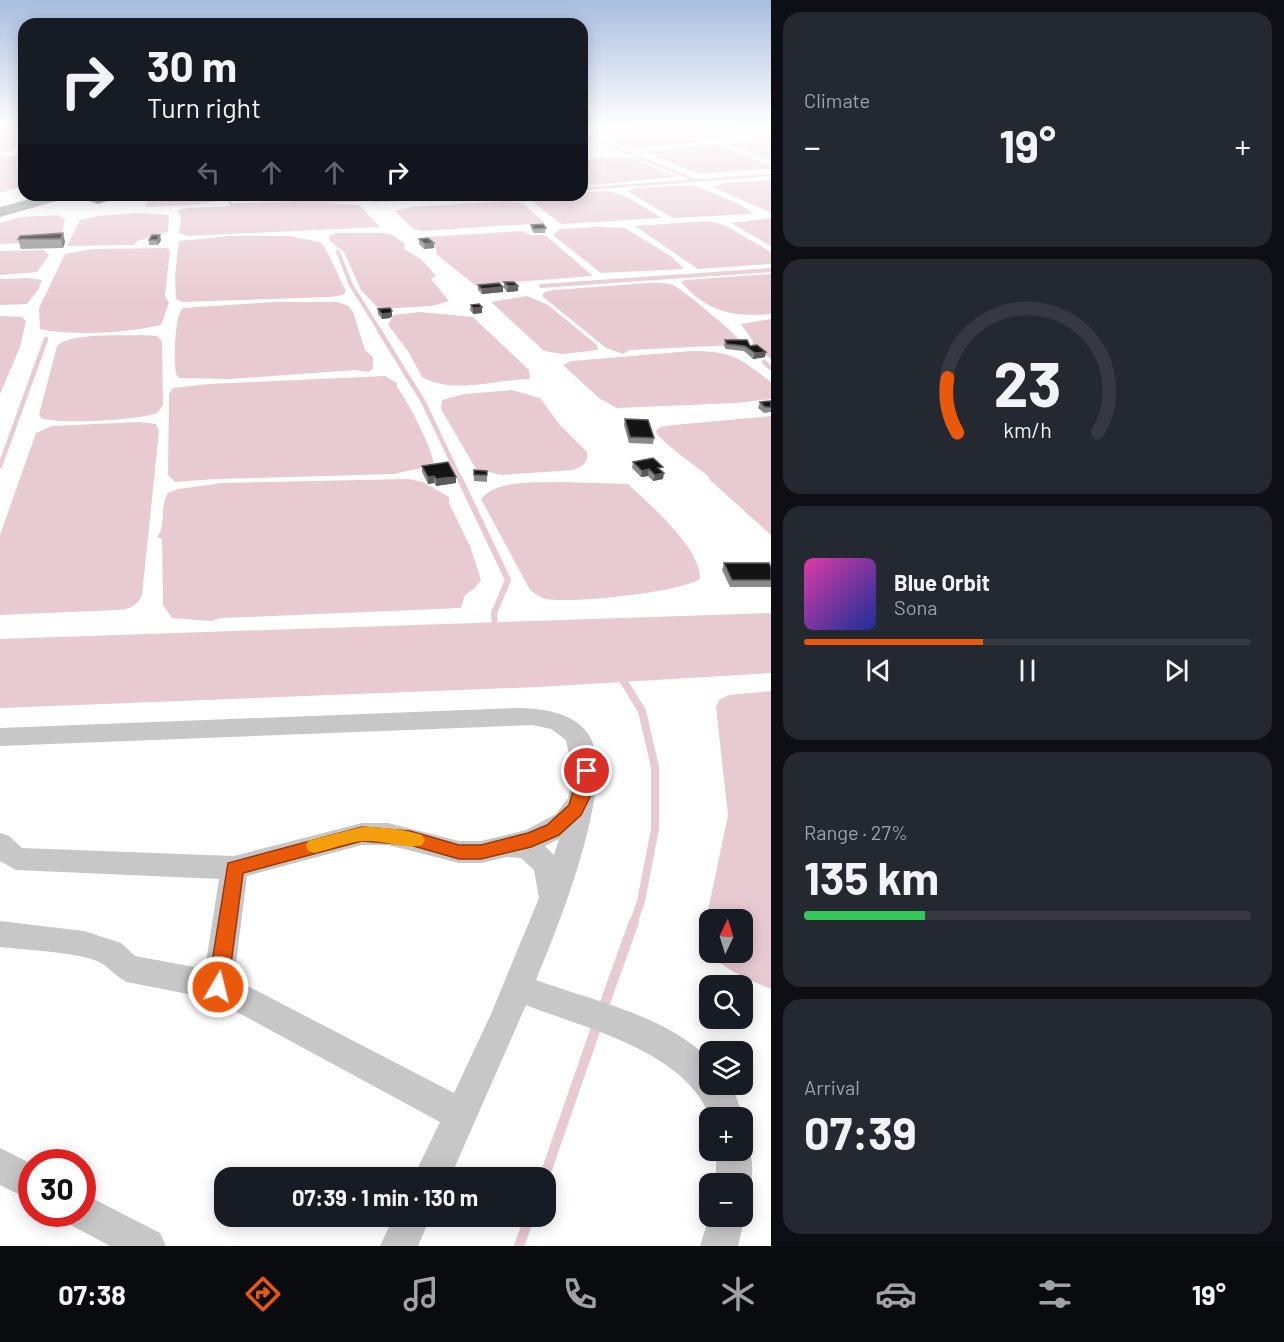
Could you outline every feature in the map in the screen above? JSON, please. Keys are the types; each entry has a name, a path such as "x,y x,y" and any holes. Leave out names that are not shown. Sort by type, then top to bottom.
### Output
{"main road":[{"path":"0,205 18,200"},
{"path":"0,212 40,201"}],"street":[{"path":"0,737 531,716 561,724 580,741 587,771 573,837 552,906 436,1167"},
{"path":"0,844 16,859 234,868 362,834 410,838 459,852 481,852 531,840 553,830 575,810 582,797"},
{"path":"501,848 527,848 537,853 550,876 552,906"},
{"path":"218,987 234,868"},
{"path":"0,934 84,944 111,953 127,968 218,987 461,1115"},
{"path":"532,993 658,1041 699,1071"},
{"path":"0,1166 18,1176"},
{"path":"96,1219 147,1246"},
{"path":"399,1246 408,1227"},
{"path":"719,1246 724,1227"}],"shaded area":[{"path":"0,184 18,184 18,188 0,193"},
{"path":"722,184 771,184 771,213 713,187"},
{"path":"694,185 737,203 754,214 673,218 627,191 635,188"},
{"path":"609,191 625,196 662,218 561,224 532,201 588,201 588,192"},
{"path":"148,201 218,201 191,205 147,207 145,205"},
{"path":"509,201 522,203 545,223 422,231 412,228 395,211 412,207"},
{"path":"320,203 359,205 380,227 188,236 179,233 181,217 178,211 186,208"},
{"path":"137,213 169,215 168,232 137,241 134,245 67,246 80,220"},
{"path":"58,215 65,220 62,234 43,242 0,244 0,223 20,217"},
{"path":"771,218 771,246 731,223"},
{"path":"708,221 724,225 771,252 771,264 698,269 635,226"},
{"path":"625,228 672,257 684,269 601,273 553,235 560,229"},
{"path":"521,231 530,235 545,235 593,276 475,285 436,254 437,250 425,237"},
{"path":"336,233 393,235 405,244 404,249 421,259 436,276 431,279 449,301 432,306 379,309 361,290 344,252 329,240 330,235"},
{"path":"230,236 290,236 320,242 330,257 346,291 343,295 330,297 182,302 176,299 175,275 179,241"},
{"path":"167,248 170,250 165,296 169,303 161,325 101,333 40,329 39,308 65,254 92,249"},
{"path":"44,250 49,255 37,272 0,275 0,251"},
{"path":"771,274 771,314 744,314 721,310 701,300 681,282 685,280"},
{"path":"0,279 42,280 38,290 27,304 0,305"},
{"path":"649,283 673,285 719,321 741,342 733,345 630,350 623,354 606,348 542,296 545,292 554,290"},
{"path":"527,296 548,305 597,345 598,350 563,354 544,351 491,302"},
{"path":"275,302 337,302 348,306 353,312 365,350 373,357 373,369 368,372 356,370 230,379 179,378 175,368 175,339 178,320 183,308"},
{"path":"420,312 473,317 529,370 530,379 462,386 434,382 422,377 408,351 388,325 393,315"},
{"path":"0,316 22,317 26,321 20,347 0,394"},
{"path":"771,319 771,359 752,345 753,341 741,324"},
{"path":"157,336 162,341 163,405 157,413 134,418 99,421 63,421 41,418 39,415 57,346 85,337"},
{"path":"691,351 717,352 743,362 771,382 771,399 736,403 617,408 599,398 563,365 572,361"},
{"path":"385,376 397,383 424,437 434,465 394,474 175,482 168,475 169,394 173,388 209,384"},
{"path":"512,390 540,398 560,425 587,452 584,464 573,470 502,475 476,469 441,409 442,400 464,394"},
{"path":"771,416 771,535 707,475 663,441 656,431 660,427 673,425"},
{"path":"140,422 156,424 159,431 140,599 132,607 122,610 0,615 0,535 36,433 52,426"},
{"path":"408,479 423,482 449,497 449,503 470,546 481,580 465,595 461,608 221,618 211,621 172,618 163,605 162,539 157,537 162,527 165,498 168,493 178,489 222,483"},
{"path":"560,482 628,484 661,515 683,541 698,567 700,579 672,588 625,596 577,600 540,597 530,590 481,499 497,488 507,485"},
{"path":"771,613 771,673 538,687 0,708 0,639"},
{"path":"771,691 771,989 753,981 753,975 740,975 721,963 753,963 753,909 708,909 728,815 716,707 719,700 729,695"}],"building":[{"path":"543,224 546,228 534,229 531,225"},
{"path":"63,233 61,239 18,239 20,236"},
{"path":"152,235 160,235 157,240 149,240"},
{"path":"428,238 434,243 425,244 419,239"},
{"path":"504,282 514,282 518,286 508,286"},
{"path":"499,283 503,287 482,289 478,285"},
{"path":"479,304 482,307 473,308 471,305"},
{"path":"390,308 392,311 390,313 382,314 378,309"},
{"path":"725,340 747,340 750,346 757,345 766,352 755,353 745,346 727,344"},
{"path":"771,401 771,407 765,407 760,402"},
{"path":"625,419 648,420 654,438 630,437"},
{"path":"653,458 663,467 658,468 664,473 655,475 649,469 642,471 633,462"},
{"path":"448,462 456,477 436,479 434,476 428,477 422,466"},
{"path":"474,470 487,471 487,475 474,475"},
{"path":"724,563 769,563 771,580 732,580"}],"waterway":[{"path":"588,189 648,184"},
{"path":"230,201 231,205 338,201"},
{"path":"338,252 351,285 380,331"},
{"path":"541,286 771,270"},
{"path":"379,330 424,403 461,481"},
{"path":"0,466 46,339"},
{"path":"764,362 771,368"},
{"path":"460,479 508,580 494,613 495,630"},
{"path":"620,675 642,711 655,767 655,829 641,901 633,924"},
{"path":"602,1011 634,922"},
{"path":"548,1167 598,1022"},
{"path":"519,1246 526,1227"}],"slow traffic":[{"path":"315,846 362,834 388,834 416,840"}],"route":[{"path":"218,987 234,868 362,834 388,834 410,838 459,852 481,852 531,840 553,830 575,810 582,797 587,771"}]}
